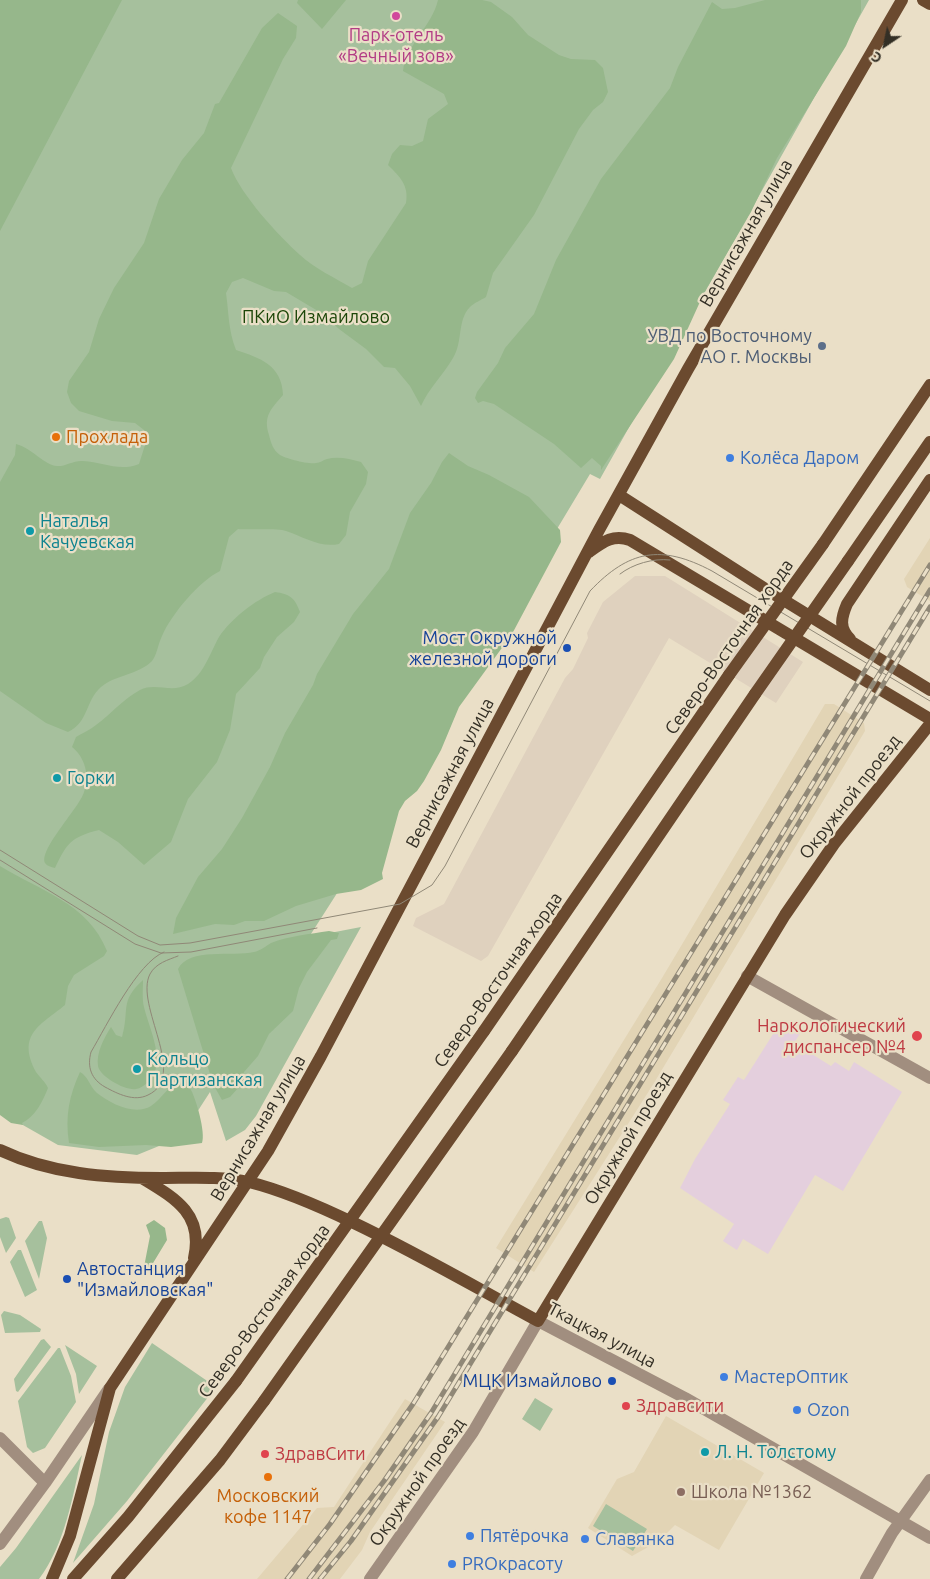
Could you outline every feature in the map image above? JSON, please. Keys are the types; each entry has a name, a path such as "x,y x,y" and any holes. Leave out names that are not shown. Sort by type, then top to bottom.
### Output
{"main road":[{"name":"Вернисажная улица","path":"110,1388 248,1182 321,1056 587,554 700,346 902,0"},
{"path":"923,0 930,4"},
{"name":"Северо-Восточная хорда","path":"73,1579 128,1518 236,1382 484,1031 729,675 824,544 930,385"},
{"path":"117,1579 220,1460 264,1401 512,1051 755,694 930,442"},
{"path":"856,645 842,626 841,618 844,611 930,480"},
{"path":"619,495 764,588 930,690"},
{"path":"587,554 612,537 620,536 630,540 930,719"},
{"name":"Окружной проезд","path":"538,1321 747,976 834,844 930,724"},
{"name":"Ткацкая улица","path":"0,1150 30,1164 64,1171 142,1178 206,1178 248,1182 326,1210 386,1238 538,1321"},
{"path":"142,1178 172,1197 187,1212 196,1233 197,1246 194,1262"},
{"path":"52,1579 70,1536 78,1510 110,1388"}],"street":[{"path":"747,976 930,1078"},
{"name":"Ткацкая улица","path":"538,1321 685,1398 930,1538"},
{"name":"Окружной проезд","path":"370,1579 473,1432 538,1321"},
{"name":"Вернисажная улица","path":"0,1544 45,1483 110,1388"},
{"path":"0,1438 45,1483"},
{"path":"866,1579 901,1521 930,1480"}],"shaded area":[{"path":"930,538 930,601 907,587 904,579"},
{"path":"635,576 665,576 803,662 776,703 669,638 488,956 481,961 413,926 416,918 444,904 565,678 573,669 588,638 587,633 603,602"},
{"path":"825,704 834,704 864,723 865,731 654,1083 534,1272 496,1248 662,978"},
{"path":"782,1020 801,1032 794,1043 831,1066 835,1062 849,1071 854,1062 902,1092 843,1191 815,1175 768,1254 743,1239 737,1250 723,1241 734,1224 680,1188 695,1159 730,1104 723,1100 738,1077 744,1080"},
{"path":"405,1399 445,1422 370,1532 362,1550 340,1579 257,1579 317,1508 334,1507"},
{"name":"Школа №1362","path":"666,1416 764,1473 719,1550 675,1525 659,1541 632,1556 588,1528 617,1479 634,1472"}],"green space":[{"name":"ПКиО Измайлово","path":"0,0 869,0 600,479 590,474 357,862 309,937 361,927 256,1116 245,1130 226,1141 210,1092 181,1137 137,1155 58,1145 0,1112"},
{"path":"0,0 122,0 0,231"},
{"path":"298,0 346,0 322,29 297,3"},
{"path":"438,0 482,0 491,2 512,17 528,35 559,55 571,59 595,60 603,68 608,92 603,102 593,110 579,129 534,215 493,273 486,297 466,312 456,352 421,406 410,386 395,368 384,367 366,349 339,329 323,314 286,292 274,291 243,278 232,282 226,293 230,328 236,350 268,364 279,376 282,385 283,395 269,413 267,423 271,441 276,451 286,458 308,463 317,463 335,458 353,460 361,462 368,472 366,484 350,512 346,535 339,544 332,545 312,541 282,530 238,529 229,537 220,571 203,582 186,599 166,628 152,661 146,666 101,687 92,699 80,723 75,728 68,732 46,723 0,691 0,482 15,455 16,444 47,463 57,466 80,461 118,467 139,464 146,442 144,430 135,423 112,421 79,411 71,403 67,392 69,381 89,352 99,319 114,288 144,243 159,199 182,160 204,133 215,104 219,103 262,28 278,13 297,26 296,38 283,59 231,168 251,202 281,237 300,255 318,269 352,288 362,283 368,261 406,203 405,186 388,165 392,154 400,145 412,146 423,141 428,119 448,104 444,94 403,71 409,53 435,9"},
{"path":"765,0 861,0 861,12 846,46 777,158 751,212 704,293 674,359 601,470 601,466 592,458 581,468 554,444 494,404 483,401 478,403 475,398 477,392 498,363 505,348 534,314 556,260 601,179 670,88 678,67 712,2 722,9 735,8"},
{"path":"449,453 468,466 529,497 560,530 561,542 512,634 459,707 441,750 424,781 417,791 405,801 399,811 382,873 383,879 361,890 336,894 296,906 264,921 245,921 234,925 215,924 173,934 176,918 198,877 222,849 242,818 270,767 285,733 313,685 317,674 353,614 389,569 410,513"},
{"path":"275,592 291,597 300,612 294,622 277,637 264,657 260,668 236,694 230,730 217,762 188,799 171,842 144,865 118,842 99,830 82,835 71,842 63,852 55,868 47,865 45,857 48,848 81,799 86,786 86,773 83,761 72,747 76,737 94,727 140,690 152,687 182,687 194,680 206,663 224,630 252,605"},
{"path":"0,866 61,900 75,910 88,921 99,935 107,951 104,956 74,975 68,986 65,1005 40,1025 30,1039 31,1059 36,1072 48,1088 38,1108 31,1117 22,1123 23,1125 11,1123 0,1115"},
{"path":"329,931 339,933 337,939 331,940 307,972 299,988 293,1011 269,1034 258,1056 244,1072 239,1087 230,1097 222,1100 213,1084 178,969 184,962 201,955 254,952 261,950 271,943 285,939"},
{"path":"143,980 143,1004 156,1047 157,1058 153,1076 146,1084 132,1089 126,1088 103,1075 98,1066 98,1056 103,1041 111,1027 116,1035 122,1037 128,1000"},
{"path":"80,1072 97,1093 109,1101 116,1105 138,1110 151,1106 176,1082 181,1080 190,1088 195,1099 202,1124 202,1143 171,1147 146,1145 99,1147 69,1143 67,1124 69,1106"},
{"path":"9,1218 16,1238 6,1253 0,1237 0,1219"},
{"path":"154,1220 165,1228 167,1240 147,1273 143,1272 150,1236 146,1225"},
{"path":"39,1221 42,1221 47,1238 39,1279 25,1241"},
{"path":"18,1250 21,1250 37,1290 25,1297 10,1262"},
{"path":"4,1311 20,1315 41,1329 40,1332 5,1333 1,1315"},
{"path":"44,1339 51,1347 18,1392 16,1391 14,1379 41,1340"},
{"path":"152,1343 216,1387 127,1501 73,1563 94,1504 109,1432 125,1387"},
{"path":"65,1345 97,1366 79,1394 76,1374"},
{"path":"58,1348 60,1348 71,1376 76,1402 45,1448 33,1453 27,1447 18,1401"},
{"path":"535,1398 553,1409 540,1431 522,1419"},
{"path":"82,1455 67,1519 48,1566 39,1579 0,1579 0,1567 16,1548"},
{"path":"606,1504 647,1529 633,1551 593,1526"}],"tram line":[{"path":"0,850 138,936 160,945 190,943 400,904 432,885 445,866 590,591 604,577 618,567 646,556 677,557 694,562 712,571 930,701"},
{"path":"620,574 644,562 670,560"},
{"path":"0,860 135,944 161,953 191,952 317,928"},
{"path":"164,952 143,968 133,981 91,1052 90,1068 96,1080 105,1087 126,1096 143,1097 159,1086 163,1072 162,1057 147,987 153,970 162,962 178,956"}],"railway":[{"path":"287,1579 330,1524 413,1404 930,565"},
{"path":"309,1579 384,1481 431,1413 930,590"},
{"path":"320,1579 351,1541 438,1417 930,607"}],"place":[{"name":"Парк-отель «Вечный зов»","path":"396,16"},
{"name":"УВД по Восточному АО г. Москвы","path":"822,346"},
{"name":"Прохлада","path":"56,437"},
{"name":"Колёса Даром","path":"730,458"},
{"name":"Наталья Качуевская","path":"30,531"},
{"name":"Мост Окружной железной дороги","path":"567,648"},
{"name":"Горки","path":"57,778"},
{"name":"Наркологический диспансер №4","path":"917,1036"},
{"name":"Кольцо Партизанская","path":"137,1069"},
{"name":"Автостанция \"Измайловская\"","path":"67,1279"},
{"name":"МастерОптик","path":"724,1377"},
{"name":"МЦК Измайлово","path":"612,1381"},
{"name":"Здравсити","path":"626,1406"},
{"name":"Ozon","path":"797,1410"},
{"name":"Л. Н. Толстому","path":"705,1452"},
{"name":"ЗдравСити","path":"265,1454"},
{"name":"Московский кофе 1147","path":"268,1477"},
{"name":"Школа №1362","path":"681,1492"},
{"name":"Пятёрочка","path":"470,1536"},
{"name":"Славянка","path":"585,1539"},
{"name":"PROкрасоту","path":"452,1564"}]}
